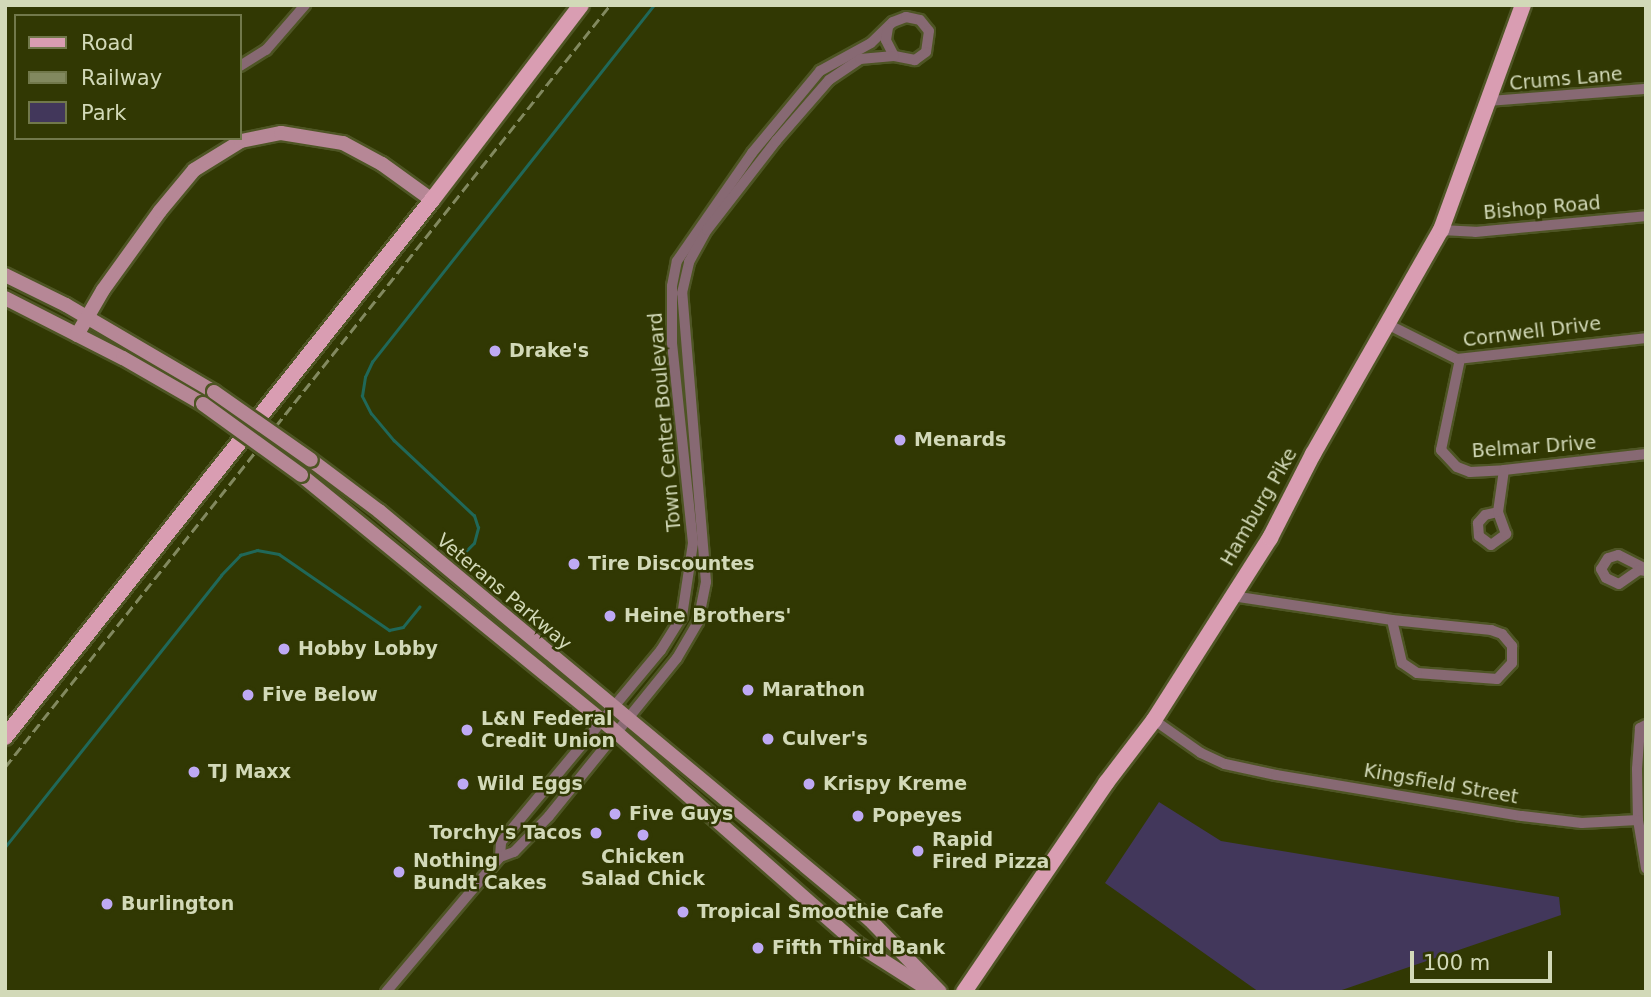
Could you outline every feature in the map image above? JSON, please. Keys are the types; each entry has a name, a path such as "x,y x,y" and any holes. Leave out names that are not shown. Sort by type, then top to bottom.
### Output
{"main road":[{"name":"Hamburg Pike","path":"964,992 1106,783 1154,720 1270,538 1313,454 1441,230 1523,5"},
{"path":"5,737 432,200 580,6"},
{"path":"77,335 144,233 194,170 241,141 281,133 343,143 382,164 432,200"},
{"name":"Veterans Parkway","path":"5,275 88,317 214,393 379,511 870,920 940,992"},
{"name":"Veterans Parkway","path":"5,298 203,404 300,475 616,731 857,944 932,992"}],"street":[{"path":"242,65 266,50 305,5"},
{"path":"913,17 929,31 929,45 921,57 908,61 894,57 887,46 888,28 899,18 913,17"},
{"name":"Town Center Boulevard","path":"601,719 661,650 682,616 687,587 693,542 671,344 672,286 677,261 752,153 820,71 871,43 888,28"},
{"name":"Town Center Boulevard","path":"616,731 677,658 698,622 706,582 682,293 689,262 730,200 829,80 860,59 894,57"},
{"name":"Crums Lane","path":"1489,102 1646,89"},
{"name":"Bishop Road","path":"1441,230 1475,232 1646,216"},
{"name":"Cornwell Drive","path":"1389,325 1460,359 1646,338"},
{"name":"Belmar Drive","path":"1460,359 1441,450 1457,467 1470,471 1504,470 1646,454"},
{"path":"1498,512 1504,470"},
{"path":"1232,596 1392,620 1491,630 1502,634 1512,646 1513,663 1497,679 1417,673 1402,663 1392,620"},
{"path":"500,857 501,842 601,719"},
{"name":"Kingsfield Street","path":"1154,720 1200,753 1225,764 1276,775 1522,816 1582,823 1638,820"},
{"path":"1646,725 1640,728 1638,820 1646,869"},
{"path":"386,992 500,857 514,852 549,816 616,731"}],"green space":[{"path":"1159,802 1221,841 1559,897 1561,915 1336,992 1259,992 1105,883"}],"waterway":[{"path":"466,551 474,543 478,528 474,516 394,441 371,414 362,396 365,377 372,362 654,5"},
{"path":"5,847 221,575 240,555 257,550 279,554 389,630 403,627 419,607"}],"railway":[{"path":"5,767 610,5"}],"place":[{"name":"Drake's","path":"495,351"},
{"name":"Menards","path":"900,440"},
{"name":"Tire Discountes","path":"574,564"},
{"name":"Heine Brothers'","path":"610,616"},
{"name":"Hobby Lobby","path":"284,649"},
{"name":"Marathon","path":"748,690"},
{"name":"Five Below","path":"248,695"},
{"name":"L&N Federal Credit Union","path":"467,730"},
{"name":"Culver's","path":"768,739"},
{"name":"TJ Maxx","path":"194,772"},
{"name":"Wild Eggs","path":"463,784"},
{"name":"Krispy Kreme","path":"809,784"},
{"name":"Five Guys","path":"615,814"},
{"name":"Popeyes","path":"858,816"},
{"name":"Torchy's Tacos","path":"596,833"},
{"name":"Chicken Salad Chick","path":"643,835"},
{"name":"Rapid Fired Pizza","path":"918,851"},
{"name":"Nothing Bundt Cakes","path":"399,872"},
{"name":"Burlington","path":"107,904"},
{"name":"Tropical Smoothie Cafe","path":"683,912"},
{"name":"Fifth Third Bank","path":"758,948"}]}
